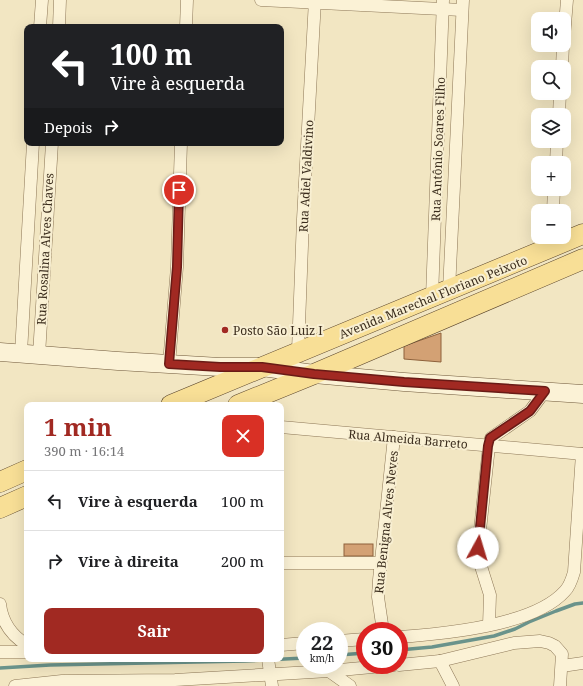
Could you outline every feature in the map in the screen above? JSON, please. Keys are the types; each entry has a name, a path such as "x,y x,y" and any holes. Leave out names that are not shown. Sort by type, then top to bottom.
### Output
{"main road":[{"name":"Avenida Marechal Floriano Peixoto","path":"571,237 583,234"},
{"name":"Avenida Marechal Floriano Peixoto","path":"178,402 298,351 441,294 550,244"},
{"name":"Avenida Marechal Floriano Peixoto","path":"245,402 583,259"},
{"path":"0,352 220,367 262,367 314,374 404,382 583,394"},
{"path":"0,482 24,471"},
{"path":"0,508 24,497"}],"street":[{"path":"40,24 42,0"},
{"path":"59,24 60,0"},
{"path":"186,24 187,0"},
{"path":"261,0 463,5"},
{"path":"566,12 567,0"},
{"name":"Rua Adiel Valdivino","path":"298,351 303,219 315,1"},
{"name":"Rua Antônio Soares Filho","path":"441,294 443,5"},
{"name":"Rua Antônio Soares Filho","path":"441,294 463,5"},
{"name":"Rua Rosalina Alves Chaves","path":"20,353 33,146"},
{"name":"Rua Rosalina Alves Chaves","path":"39,355 52,146"},
{"path":"169,364 177,267 181,146"},
{"path":"489,625 490,595 480,566 478,548 488,446 490,438 530,411 545,391"},
{"name":"Rua Almeida Barreto","path":"284,427 582,454"},
{"name":"Rua Benigna Alves Neves","path":"382,622 378,597 380,563 394,437"},
{"path":"408,636 432,635 489,625 518,618 540,609 564,592 572,580 574,572 582,454"},
{"path":"284,563 380,563"},
{"path":"0,604 5,623 13,634 24,643"},
{"path":"408,664 440,661 514,643 540,641 549,643 562,654 560,686"},
{"path":"284,645 296,644"},
{"path":"0,652 24,652"},
{"path":"440,661 453,686"},
{"path":"562,666 583,662"},
{"path":"269,667 272,686"},
{"path":"15,686 175,680 269,667 296,668"},
{"path":"334,674 350,686"}],"building":[{"path":"441,333 441,362 404,359 404,346"},
{"path":"344,544 373,544 373,556 344,556"}],"waterway":[{"path":"408,649 432,647 494,636 515,629 556,611 575,604 583,603"},
{"path":"348,654 356,654"},
{"path":"284,659 296,658"},
{"path":"0,668 50,665 196,662"}],"place":[{"name":"Posto São Luiz I","path":"225,330"}],"route":[{"path":"179,190 177,267 169,364 220,367 262,367 314,374 404,382 545,391 530,411 490,438 478,548"}]}
